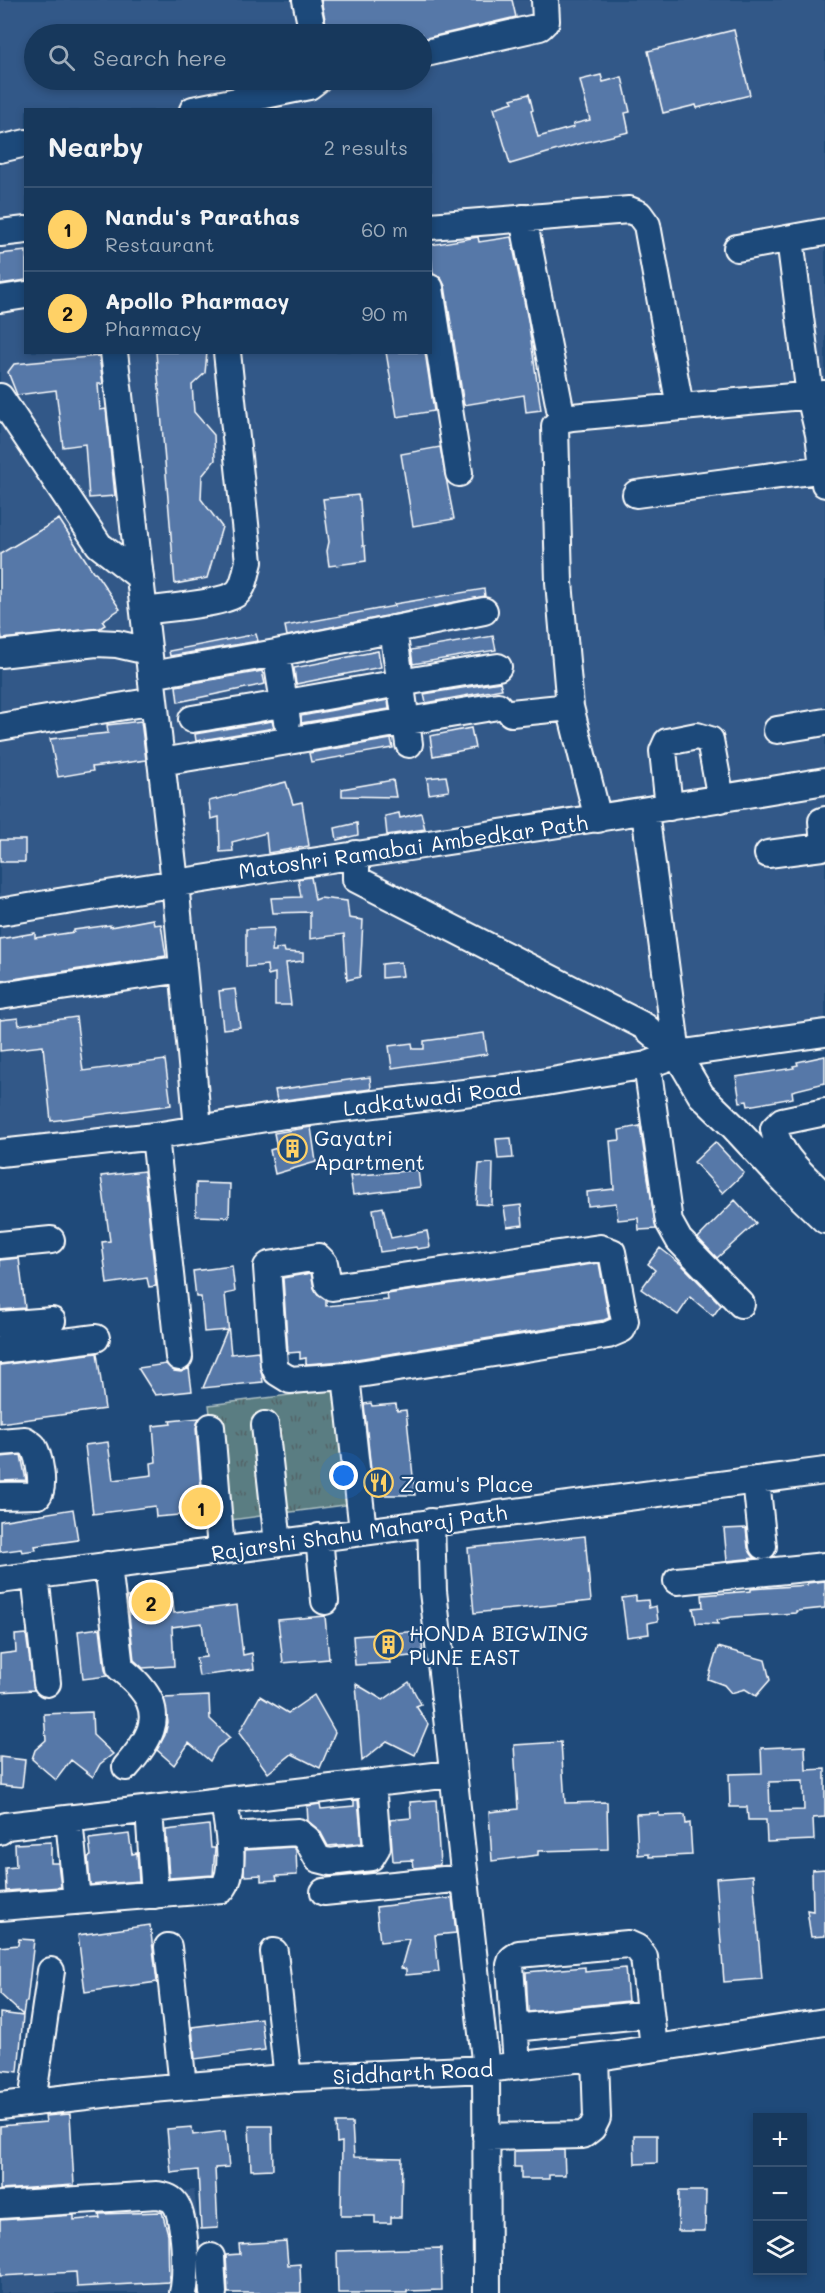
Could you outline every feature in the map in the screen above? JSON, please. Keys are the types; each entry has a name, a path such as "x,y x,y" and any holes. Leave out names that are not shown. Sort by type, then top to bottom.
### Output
{"street":[{"path":"306,0 311,24"},
{"path":"432,52 540,27 546,21 545,0"},
{"path":"203,108 290,90"},
{"path":"0,149 24,143"},
{"path":"432,226 629,210 639,214 647,225 680,407"},
{"path":"523,218 562,419"},
{"path":"0,233 24,230"},
{"path":"737,248 825,232"},
{"path":"636,494 824,474 819,434 818,395 789,239"},
{"path":"0,299 24,295"},
{"path":"432,301 459,473"},
{"path":"114,354 175,882 198,1128"},
{"path":"144,611 218,600 237,593 243,582 249,562 227,354"},
{"path":"598,819 570,707 559,582 555,426 562,419 818,395"},
{"path":"0,397 99,545 140,577"},
{"path":"0,654 96,643 117,644 150,663 276,653 484,611"},
{"path":"393,629 407,733"},
{"path":"276,653 290,741"},
{"path":"192,719 498,667"},
{"path":"0,727 154,701"},
{"path":"161,762 290,741 407,733 504,710 570,707"},
{"path":"777,730 825,722"},
{"path":"677,1054 657,809 663,751 667,742 697,736 710,740 721,799"},
{"name":"Matoshri Ramabai Ambedkar Path","path":"0,912 175,882 598,819 825,781"},
{"path":"768,854 822,848 824,844 822,821 825,820"},
{"path":"356,854 356,879 644,1026 677,1054 701,1095 825,1220"},
{"path":"0,996 183,969"},
{"name":"Ladkatwadi Road","path":"0,1153 154,1136 285,1115 528,1085 647,1065 677,1054 825,1033"},
{"path":"647,1065 669,1222 679,1240 741,1304"},
{"path":"825,1112 782,1121 774,1129 776,1142 791,1163 825,1197"},
{"path":"154,1136 179,1357"},
{"path":"0,1245 51,1240"},
{"path":"600,1248 612,1252 625,1321 622,1329 608,1335 346,1378 290,1380 277,1372 272,1343 267,1267 269,1265 318,1257 324,1263 328,1284 333,1287 600,1248"},
{"path":"0,1325 52,1321"},
{"path":"0,1350 96,1338"},
{"path":"346,1378 363,1531"},
{"path":"265,1425 278,1543"},
{"path":"211,1427 221,1550"},
{"path":"0,1442 25,1440 34,1447 42,1483 42,1491 38,1495 0,1496"},
{"name":"Rajarshi Shahu Maharaj Path","path":"0,1580 825,1471"},
{"path":"756,1480 763,1546"},
{"path":"431,1522 433,1591 486,2069 487,2293"},
{"path":"319,1537 325,1601"},
{"path":"108,1565 120,1668 141,1688 153,1706 153,1724 142,1749 126,1767"},
{"path":"677,1581 825,1566"},
{"path":"35,1575 47,1683"},
{"path":"0,1831 6,1826 452,1774"},
{"path":"229,1836 298,1832 307,1839 318,1859 330,1862 371,1857 377,1847 372,1783"},
{"path":"0,1908 222,1889 230,1871 229,1836 224,1801"},
{"path":"148,1810 155,1895"},
{"path":"69,1819 77,1901"},
{"path":"324,1893 464,1878"},
{"path":"517,2066 510,1965 512,1959 519,1954 628,1944 638,1948 644,1957 654,2048"},
{"path":"168,1947 183,2086"},
{"path":"274,1952 288,2079"},
{"path":"32,2102 51,1971"},
{"path":"515,2028 650,2014"},
{"name":"Siddharth Road","path":"0,2106 183,2086 517,2066 825,2022"},
{"path":"486,2137 583,2136 592,2128 597,2118 596,2056"},
{"path":"0,2205 157,2195 168,2197 176,2202 181,2213 186,2273 183,2293"},
{"path":"210,2256 213,2293"}],"shaded area":[{"path":"0,0 825,0 825,1040 0,1153"},
{"path":"194,2190 207,2293 0,2293 0,2202"}],"green space":[{"path":"338,1389 352,1504 223,1521 209,1405"}],"building":[{"path":"321,0 512,0 516,17 432,37 432,24 326,24"},
{"path":"734,30 750,95 697,108 696,105 663,113 648,51"},
{"path":"601,75 603,82 622,77 630,112 625,113 629,132 510,164 494,108 513,102 511,99 529,94 538,137 574,127 573,124 590,120 580,80"},
{"path":"478,237 479,242 511,237 528,320 541,410 526,412 524,395 464,405 445,286 441,278 433,274 432,245"},
{"path":"24,251 24,280 0,284 0,254"},
{"path":"156,354 207,354 205,373 192,385 194,412 214,435 215,460 202,476 201,499 222,527 207,578 175,584"},
{"path":"386,354 425,354 434,411 397,417"},
{"path":"99,356 103,384 98,384 100,410 106,409 115,496 89,498 85,444 63,447 56,390 17,395 8,372 14,364"},
{"path":"440,447 454,519 413,526 401,454"},
{"path":"358,495 366,561 329,566 327,551 329,542 323,499"},
{"path":"59,519 120,609 102,621 105,625 100,628 2,639 0,554"},
{"path":"484,589 485,596 287,636 285,626"},
{"path":"256,634 258,641 170,656 169,651"},
{"path":"493,636 496,650 413,664 411,650"},
{"path":"378,651 381,667 296,684 294,668"},
{"path":"262,671 265,684 178,702 176,686"},
{"path":"500,682 502,689 426,703 424,694"},
{"path":"388,700 389,709 301,723 301,716"},
{"path":"141,721 146,760 92,767 93,771 58,777 50,739 108,733 107,725"},
{"path":"272,721 274,728 196,741 195,734"},
{"path":"471,728 475,748 433,756 430,736"},
{"path":"391,739 393,748 311,762 309,753"},
{"path":"446,776 449,791 429,794 427,778"},
{"path":"393,780 396,797 342,796 342,789"},
{"path":"286,782 293,804 302,802 309,846 268,853 266,833 232,842 233,851 220,852 219,817 211,819 209,801"},
{"path":"399,813 400,818 421,813 425,829 387,835 385,816"},
{"path":"357,823 358,835 337,840 335,828"},
{"path":"0,840 25,840 25,862 0,862"},
{"path":"311,877 315,900 320,898 347,901 349,918 363,920 360,977 347,980 344,934 310,939 310,912 273,913 271,898 301,897 298,879"},
{"path":"153,919 154,925 161,924 166,956 0,981 0,939 35,933 35,938"},
{"path":"274,928 272,952 284,948 285,952 303,953 303,961 286,963 291,1005 275,1005 275,973 268,975 267,965 246,967 246,929"},
{"path":"401,962 403,976 382,978 382,964"},
{"path":"235,989 240,1027 223,1029 219,991"},
{"path":"76,1017 83,1071 165,1060 171,1105 51,1121 43,1046 0,1051 0,1020 18,1018 19,1025"},
{"path":"484,1033 487,1054 392,1068 389,1046 412,1043 413,1049 424,1049 424,1041"},
{"path":"825,1056 825,1083 792,1091 793,1098 748,1106 747,1101 740,1102 736,1077 794,1068 793,1066 798,1065 797,1062"},
{"path":"370,1077 371,1089 277,1101 275,1090"},
{"path":"640,1126 656,1229 639,1230 638,1218 618,1220 616,1203 588,1206 587,1192 614,1189 610,1141 620,1140 619,1130"},
{"name":"Gayatri Apartment","path":"311,1127 316,1162 275,1174 270,1150 277,1148 274,1133"},
{"path":"511,1138 513,1158 498,1159 496,1139"},
{"path":"715,1142 744,1173 723,1193 694,1162"},
{"path":"493,1163 492,1205 476,1204 479,1164"},
{"path":"418,1170 420,1187 353,1195 350,1176"},
{"path":"144,1171 156,1286 149,1287 147,1278 107,1284 102,1242 110,1241 101,1176"},
{"path":"196,1183 230,1184 229,1217 196,1216"},
{"path":"735,1200 756,1223 717,1258 698,1238"},
{"path":"521,1205 523,1225 507,1227 504,1207"},
{"path":"383,1207 391,1238 427,1231 430,1247 380,1252 373,1209"},
{"path":"660,1248 682,1265 721,1305 713,1316 690,1297 678,1315 641,1289 655,1270 648,1264"},
{"path":"19,1258 25,1308 0,1310 0,1260"},
{"path":"599,1263 609,1318 604,1320 344,1361 306,1364 306,1358 300,1359 300,1352 288,1353 283,1278 311,1273 314,1288 319,1296 326,1300 326,1306 388,1300 387,1294"},
{"path":"232,1266 235,1292 225,1294 231,1354 258,1351 263,1382 203,1388 227,1330 204,1332 201,1297 196,1297 193,1271"},
{"path":"97,1353 105,1409 0,1423 0,1365"},
{"path":"166,1364 174,1371 181,1372 189,1368 192,1391 155,1395 138,1368"},
{"path":"371,1403 372,1406 396,1404 397,1411 406,1410 415,1495 377,1495 373,1489 364,1404"},
{"path":"199,1418 196,1428 203,1513 156,1517 155,1506 93,1514 85,1445 108,1442 113,1480 152,1475 151,1463 156,1462 153,1426 171,1424 170,1421"},
{"path":"21,1455 26,1480 0,1481 0,1457"},
{"path":"73,1509 78,1540 35,1546 36,1550 22,1552 21,1549 0,1552 0,1521"},
{"path":"746,1528 748,1548 755,1558 727,1561 724,1529"},
{"path":"585,1536 591,1601 474,1613 468,1548"},
{"path":"825,1581 825,1608 796,1611 796,1613 732,1617 717,1620 718,1624 696,1623 693,1608 703,1607 702,1595 807,1585 807,1583"},
{"path":"172,1593 174,1613 237,1605 243,1655 252,1653 254,1669 199,1676 196,1658 206,1657 202,1623 172,1627 174,1666 143,1668 134,1660 127,1597"},
{"path":"636,1596 636,1601 648,1600 649,1608 656,1606 658,1621 648,1623 649,1634 627,1637 622,1598"},
{"path":"325,1616 329,1659 283,1663 278,1620"},
{"path":"100,1628 105,1670 108,1676 83,1679 78,1631"},
{"name":"HONDA BIGWING PUNE EAST","path":"421,1631 423,1655 389,1658 390,1663 355,1665 353,1636"},
{"path":"26,1634 34,1690 0,1692 0,1654 16,1652 15,1635"},
{"path":"718,1647 765,1660 770,1680 756,1696 745,1689 731,1693 724,1685 708,1679"},
{"path":"409,1682 421,1704 416,1706 428,1724 415,1755 387,1741 362,1761 356,1684 383,1700"},
{"path":"314,1695 335,1732 320,1768 292,1754 268,1773 239,1733 260,1696 288,1713"},
{"path":"209,1696 210,1719 230,1738 217,1748 210,1761 189,1743 174,1765 157,1750 165,1735 168,1722 164,1698"},
{"path":"92,1712 93,1735 113,1754 100,1764 93,1777 71,1760 56,1780 32,1759 35,1750 46,1740 44,1714"},
{"path":"561,1742 565,1803 607,1802 608,1849 538,1851 538,1855 492,1861 489,1812 518,1809 514,1745"},
{"path":"805,1746 806,1770 825,1769 825,1817 813,1818 814,1840 767,1842 766,1820 748,1820 747,1807 730,1807 729,1774 762,1773 761,1748","holes":["803,1781 804,1810 770,1811 769,1782"]},
{"path":"0,1757 25,1760 22,1787 0,1785"},
{"path":"354,1800 358,1800 362,1843 328,1846 320,1831 308,1821 307,1806 320,1804 321,1809 354,1806"},
{"path":"436,1800 440,1865 414,1868 413,1860 393,1861 390,1820 411,1818 410,1802"},
{"path":"659,1813 659,1816 685,1815 686,1824 690,1823 692,1855 649,1857 649,1854 638,1855 636,1814"},
{"path":"209,1825 211,1848 215,1848 213,1875 169,1878 166,1830"},
{"path":"129,1834 132,1854 137,1853 139,1881 90,1885 89,1839"},
{"path":"51,1842 51,1863 58,1863 61,1887 6,1891 5,1868 16,1867 15,1844"},
{"path":"293,1847 296,1850 297,1875 276,1876 277,1880 261,1881 261,1875 246,1876 244,1874 245,1850"},
{"path":"825,1869 825,1936 811,1937 807,1910 813,1911 812,1870"},
{"path":"753,1875 762,1979 724,1982 716,1878"},
{"path":"452,1898 456,1933 435,1935 439,1972 406,1975 406,1969 401,1968 409,1939 380,1942 376,1907"},
{"path":"150,1925 157,1982 85,1992 78,1935"},
{"path":"19,1939 34,1940 27,2002 25,2002 23,2015 0,1994 0,1947 18,1945"},
{"path":"585,1967 585,1972 625,1968 628,2001 528,2012 526,1972"},
{"path":"0,2013 23,2016 18,2072 0,2070"},
{"path":"261,2018 265,2050 195,2059 192,2027"},
{"path":"70,2114 74,2185 0,2190 0,2126 46,2122 45,2116"},
{"path":"336,2123 352,2123 354,2157 402,2158 401,2217 391,2217 391,2223 375,2223 375,2216 341,2216 342,2142 337,2143"},
{"path":"249,2126 272,2126 273,2169 251,2170"},
{"path":"192,2127 193,2135 225,2131 229,2167 215,2168 218,2228 201,2229 198,2170 171,2173 167,2129"},
{"path":"634,2135 657,2135 657,2163 635,2164"},
{"path":"564,2150 565,2175 549,2175 549,2179 521,2179 521,2167 514,2167 514,2151"},
{"path":"679,2191 706,2191 705,2231 678,2231"},
{"path":"162,2212 168,2234 169,2282 77,2287 76,2272 0,2276 0,2220 74,2215 74,2220 100,2218 99,2214"},
{"path":"286,2241 288,2265 300,2264 301,2293 228,2293 226,2255 240,2254 239,2244"},
{"path":"441,2248 442,2290 407,2291 407,2293 338,2293 337,2251"}],"place":[{"name":"Gayatri Apartment","path":"293,1149"},
{"name":"Zamu's Place","path":"379,1483"},
{"name":"Nandu's Parathas","path":"201,1507"},
{"name":"Apollo Pharmacy","path":"151,1602"},
{"name":"HONDA BIGWING PUNE EAST","path":"388,1644"}]}
